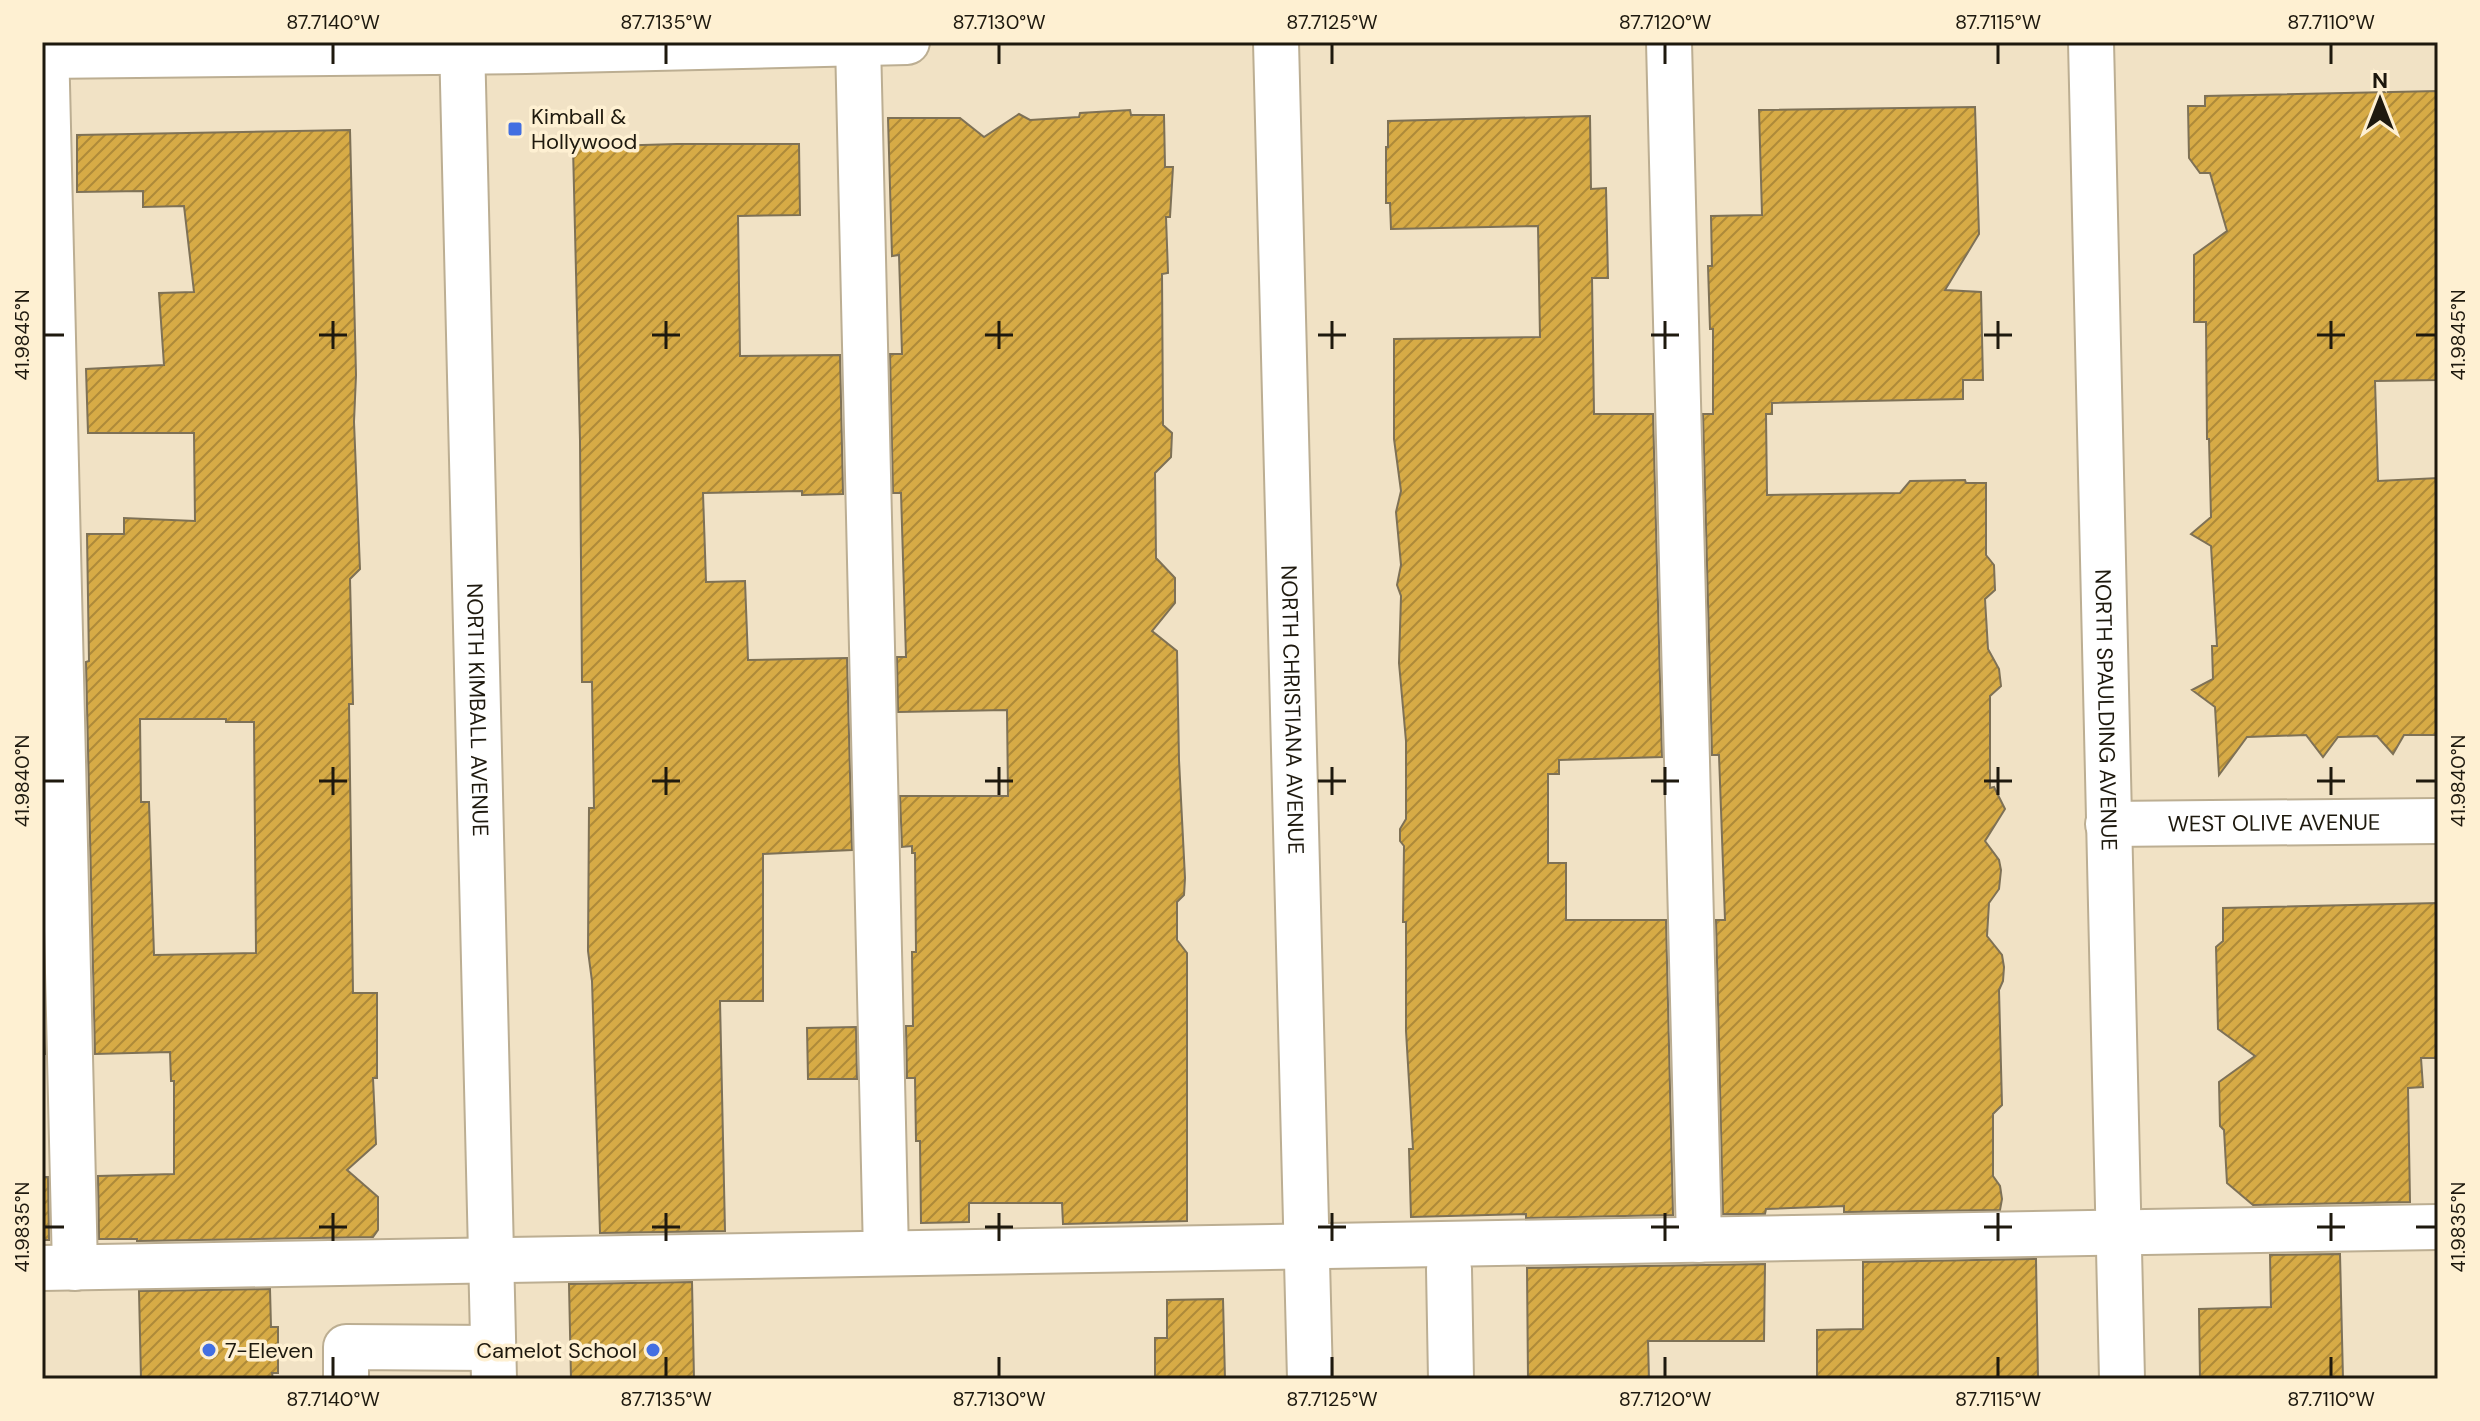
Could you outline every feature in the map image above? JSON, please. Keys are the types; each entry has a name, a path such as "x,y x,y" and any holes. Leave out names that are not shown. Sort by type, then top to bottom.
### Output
{"street":[{"path":"907,42 45,51 59,1268 2438,1227"},
{"name":"NORTH CHRISTIANA AVENUE","path":"1276,42 1310,1379"},
{"path":"1669,42 1699,1240"},
{"name":"NORTH SPAULDING AVENUE","path":"2091,42 2122,1379"},
{"path":"858,43 886,1253"},
{"name":"NORTH KIMBALL AVENUE","path":"462,47 493,1364"},
{"name":"WEST OLIVE AVENUE","path":"2108,824 2438,821"},
{"path":"1449,1269 1451,1379"},
{"path":"346,1379 346,1347 493,1364"}],"building":[{"path":"2438,91 2438,380 2375,381 2378,481 2438,478 2438,735 2404,735 2393,754 2377,736 2338,737 2323,757 2306,735 2247,737 2219,775 2215,707 2192,690 2213,679 2212,646 2217,646 2211,546 2191,534 2211,517 2206,322 2194,322 2194,255 2227,231 2210,173 2200,173 2189,158 2188,106 2205,106 2205,96"},
{"path":"1975,107 1979,234 1945,290 1981,292 1983,380 1963,380 1963,399 1772,403 1772,414 1766,414 1767,495 1900,493 1910,481 1965,480 1966,483 1986,483 1986,555 1994,565 1995,590 1985,599 1988,649 1999,669 2001,686 1990,696 1990,788 1994,787 2005,809 1985,841 1999,860 2001,870 1999,889 1989,903 1987,936 2002,955 2004,967 1999,990 2002,1105 1993,1114 1993,1176 2000,1186 2000,1210 1844,1212 1844,1206 1766,1209 1765,1214 1723,1214 1716,920 1725,920 1719,755 1712,755 1703,414 1713,414 1713,329 1710,329 1708,266 1712,266 1711,216 1762,215 1759,110"},
{"path":"1130,110 1131,115 1164,115 1165,167 1173,167 1170,217 1166,217 1168,273 1162,274 1163,425 1172,433 1171,457 1155,473 1156,558 1175,578 1175,603 1152,631 1177,651 1185,878 1184,895 1177,902 1177,940 1187,953 1187,1221 1063,1224 1062,1203 969,1203 969,1222 921,1223 920,1141 916,1141 915,1078 907,1078 906,1026 913,1026 915,853 912,853 912,846 902,847 900,796 1008,796 1007,710 898,712 897,657 906,657 901,493 893,493 890,354 902,354 899,255 892,256 888,118 960,118 984,137 1019,114 1030,120"},
{"path":"1590,116 1591,189 1606,188 1608,278 1592,278 1594,414 1653,414 1662,757 1559,760 1559,774 1548,774 1548,863 1566,863 1566,920 1666,920 1673,1215 1411,1217 1409,1149 1413,1149 1406,1031 1404,846 1400,841 1400,829 1406,819 1406,741 1399,663 1401,596 1397,585 1401,565 1396,512 1401,491 1394,439 1394,339 1540,337 1538,226 1391,229 1390,203 1386,203 1388,121"},
{"path":"350,130 356,375 354,422 360,569 350,579 353,993 377,993 377,1078 373,1078 376,1144 347,1170 378,1197 378,1230 373,1237 99,1239 98,1176 174,1174 174,1081 171,1081 170,1052 95,1054 86,662 89,661 87,534 124,534 124,518 195,521 194,433 88,433 86,369 164,365 159,293 194,292 184,206 143,207 143,191 77,192 77,135","holes":["140,719 226,719 226,722 254,722 256,953 154,955 149,802 141,802"]},
{"path":"799,144 800,215 738,216 740,356 840,355 843,494 802,495 802,491 703,493 706,582 745,581 748,660 847,658 852,850 763,854 763,1001 720,1001 725,1231 600,1233 592,981 588,951 589,808 594,808 592,682 582,682 573,147"},
{"path":"2438,903 2438,1058 2421,1058 2423,1087 2408,1088 2410,1202 2253,1205 2227,1183 2224,1130 2220,1126 2219,1082 2255,1056 2218,1029 2216,947 2223,941 2223,908"},
{"path":"42,930 45,1054 42,1054"},
{"path":"856,1027 857,1079 808,1079 807,1028"},
{"path":"42,1177 48,1177 49,1240 42,1240"},
{"path":"2340,1254 2343,1379 2200,1379 2199,1309 2271,1307 2270,1255"},
{"path":"2036,1259 2038,1379 1817,1379 1817,1330 1863,1329 1863,1262"},
{"path":"1765,1264 1764,1341 1648,1341 1649,1379 1528,1379 1527,1268"},
{"path":"692,1282 694,1379 571,1379 569,1284"},
{"name":"7-Eleven","path":"270,1289 271,1327 278,1327 278,1373 272,1373 273,1379 141,1379 139,1291"},
{"path":"1223,1299 1225,1379 1155,1379 1155,1338 1167,1338 1167,1300"}],"place":[{"name":"Kimball & Hollywood","path":"515,129"},
{"name":"7-Eleven","path":"209,1350"},
{"name":"Camelot School","path":"653,1350"}]}
